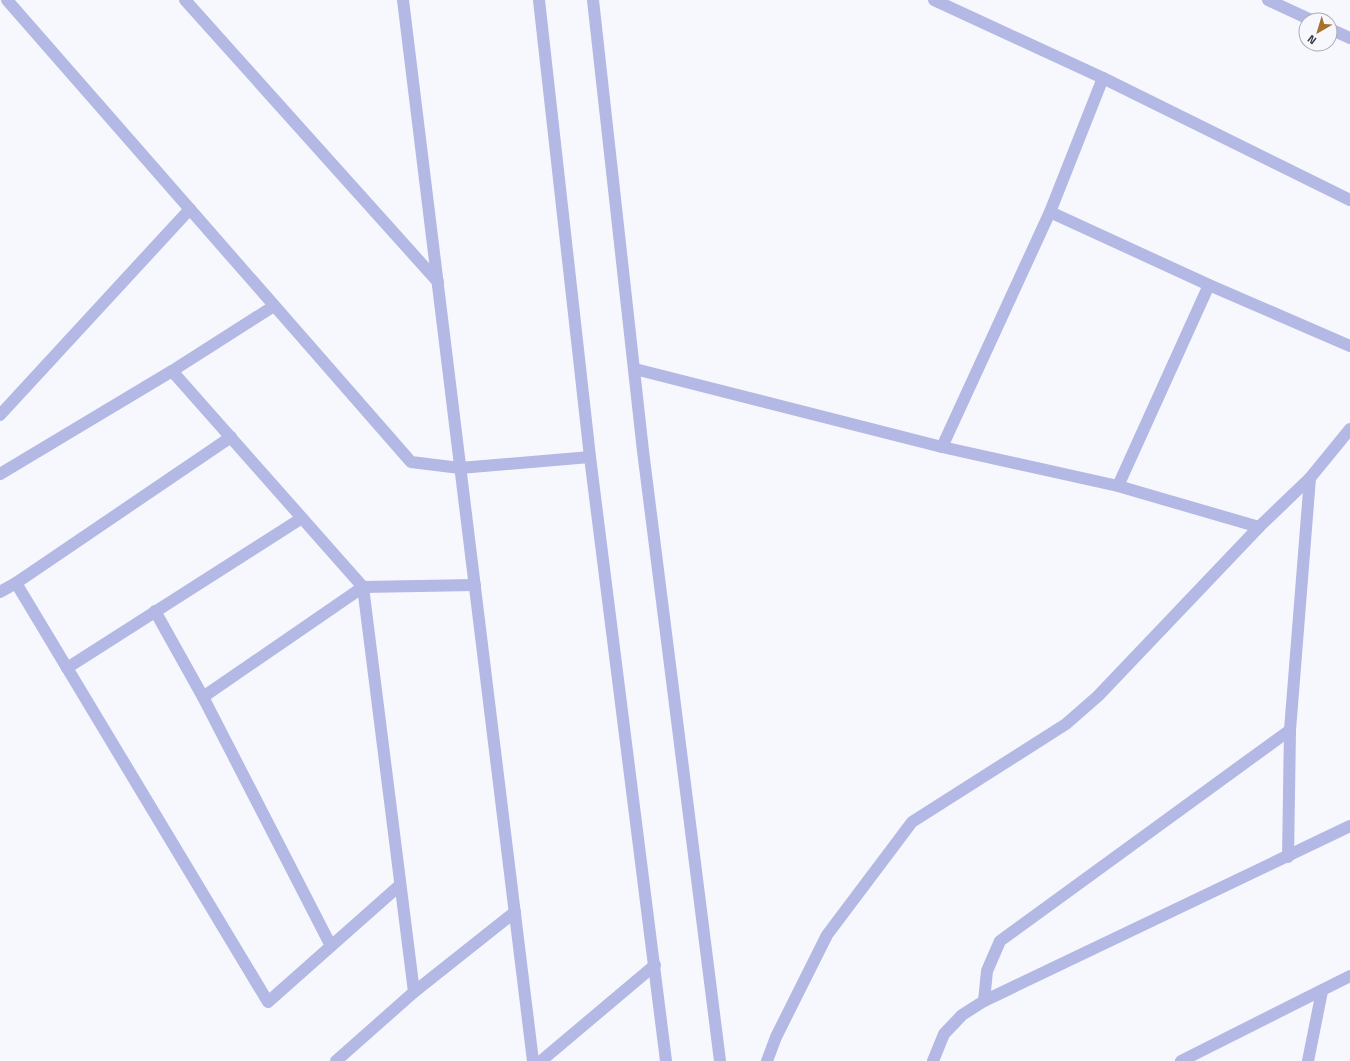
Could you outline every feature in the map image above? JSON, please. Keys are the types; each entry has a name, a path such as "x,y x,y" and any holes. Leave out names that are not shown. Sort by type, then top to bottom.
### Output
{"street":[{"path":"7,0 411,462 460,468 590,457"},
{"path":"185,0 438,282"},
{"path":"403,0 533,1061"},
{"path":"539,0 590,457 666,1061"},
{"path":"593,0 643,451 720,1061"},
{"path":"934,0 1103,78 1350,200"},
{"path":"1268,0 1298,14"},
{"path":"1338,33 1350,38"},
{"path":"942,447 1050,212 1103,78"},
{"path":"0,415 190,209"},
{"path":"1050,212 1209,285 1350,346"},
{"path":"1118,486 1209,285"},
{"path":"0,474 172,371 274,306"},
{"path":"635,369 942,447 1118,486 1259,527"},
{"path":"172,371 363,587 414,992"},
{"path":"767,1061 776,1037 827,935 912,822 1066,724 1098,696 1259,527 1310,478 1350,430"},
{"path":"0,592 16,583 231,437"},
{"path":"1288,857 1290,730 1310,478"},
{"path":"67,668 302,518"},
{"path":"16,583 268,1002 400,885"},
{"path":"203,697 363,587 475,585"},
{"path":"155,611 203,697 332,946"},
{"path":"984,1001 987,971 1000,941 1290,730"},
{"path":"933,1061 944,1034 962,1015 984,1001 1288,857 1350,826"},
{"path":"336,1061 414,992 515,912"},
{"path":"541,1061 655,965"},
{"path":"1181,1061 1322,992 1350,976"},
{"path":"1308,1061 1322,992"}]}
